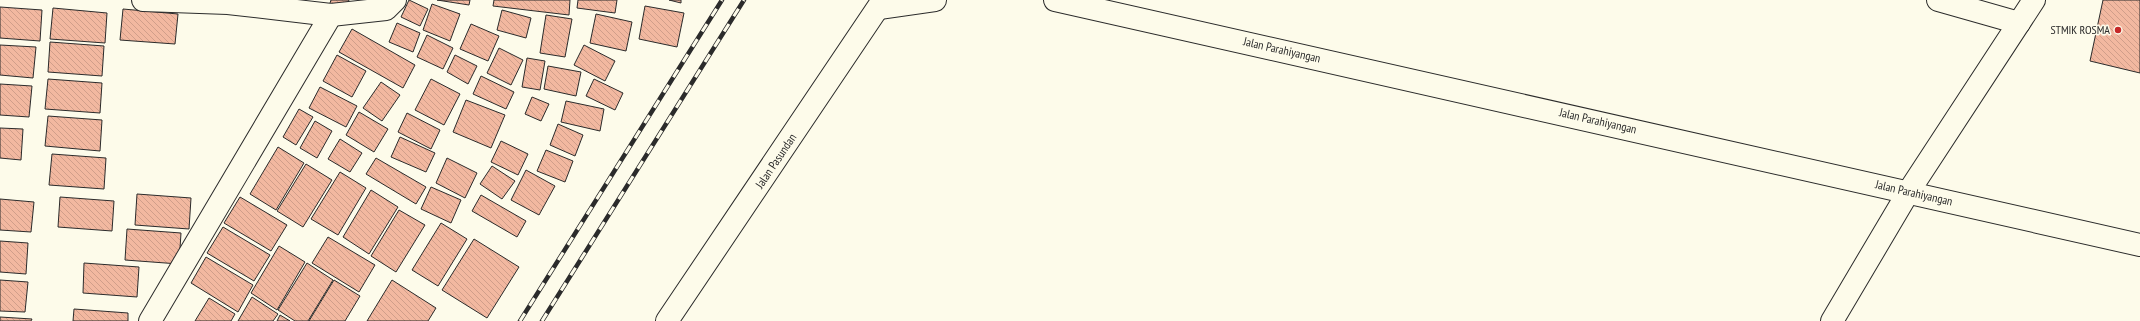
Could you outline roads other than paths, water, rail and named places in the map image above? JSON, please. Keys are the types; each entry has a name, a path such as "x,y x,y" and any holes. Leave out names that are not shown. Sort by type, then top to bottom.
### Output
{"street":[{"path":"143,0 228,3 331,15 386,9 395,0"},
{"path":"881,4 935,0"},
{"name":"Jalan Parahiyangan","path":"1055,0 1909,191 2140,245"},
{"path":"1938,0 2019,23"},
{"path":"1832,321 1909,191 2034,0"},
{"name":"Jalan Pasundan","path":"667,321 881,4"},
{"path":"150,321 331,15"}],"railway":[{"path":"520,321 722,0"},
{"path":"542,321 744,0"}],"place":[{"name":"STMIK ROSMA","path":"2118,30"}]}
